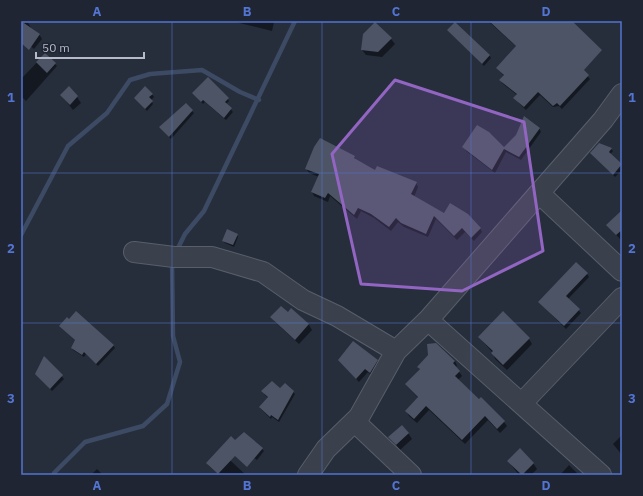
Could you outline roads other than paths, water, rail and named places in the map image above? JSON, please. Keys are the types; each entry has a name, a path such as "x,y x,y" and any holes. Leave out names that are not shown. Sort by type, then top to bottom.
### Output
{"street":[{"path":"308,475 326,449 355,422 396,351 428,320 540,193 603,120 622,94"},
{"path":"540,193 622,271"},
{"path":"134,252 174,257 212,257 263,272 303,300 337,316 396,351"},
{"path":"522,403 622,298"},
{"path":"428,320 601,475"},
{"path":"355,422 411,475"}],"waterway":[{"path":"176,252 185,234 204,211 295,21"},
{"path":"21,235 68,146 107,113 130,80 150,74 202,70 240,92 259,100"},
{"path":"55,475 54,473 85,442 143,426 167,404 180,362 173,336 172,261"}]}
